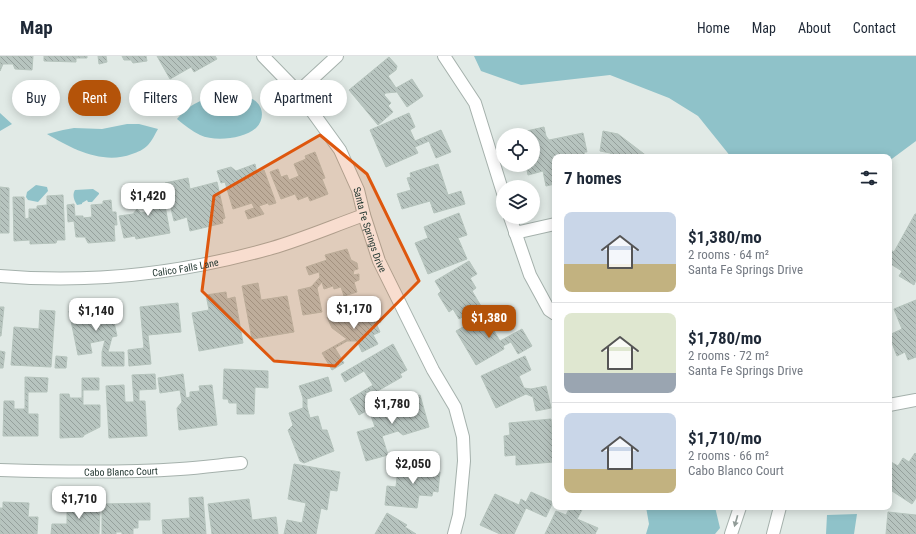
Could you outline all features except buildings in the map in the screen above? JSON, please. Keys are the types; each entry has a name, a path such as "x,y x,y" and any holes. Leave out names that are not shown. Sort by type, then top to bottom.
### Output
{"street":[{"name":"Santa Fe Springs Drive","path":"263,56 286,80"},
{"path":"311,80 337,56"},
{"path":"444,56 475,103 499,180"},
{"name":"Santa Fe Springs Drive","path":"315,116 340,150 358,190 364,215 379,261 433,370 454,407 463,437 464,461 459,515 454,534"},
{"name":"Calico Falls Lane","path":"0,276 76,279 162,272 209,264 273,247 364,215"},
{"path":"512,224 530,275 552,308"},
{"path":"515,233 552,225"},
{"path":"892,404 916,400"},
{"name":"Cabo Blanco Court","path":"0,470 40,472 124,471 180,469 241,463"},
{"path":"731,534 739,510"},
{"path":"773,534 779,510"}],"highlighted area":[{"path":"320,135 367,174 419,281 335,366 274,361 202,291 214,196"}],"water":[{"path":"474,56 916,56 916,141 892,159 892,154 729,154 698,116 669,98 610,75 521,85 481,71"},
{"path":"252,99 258,103 260,107 261,120 256,128 244,135 221,139 206,137 188,128 177,119 180,116 192,116 192,106 200,101 200,116 252,116"},
{"path":"0,113 12,124 0,131"},
{"path":"127,124 139,124 158,129 148,145 136,152 121,157 110,158 88,154 77,150 47,134 74,128 102,129"},
{"path":"36,185 47,187 48,191 38,202 28,200 26,197 27,192"},
{"path":"93,189 99,194 92,202 88,202 87,200 82,204 77,205 74,198 75,190"},
{"path":"647,510 716,510 720,528 715,534 646,534 649,524"},
{"path":"857,514 854,534 826,534 827,515"}]}
